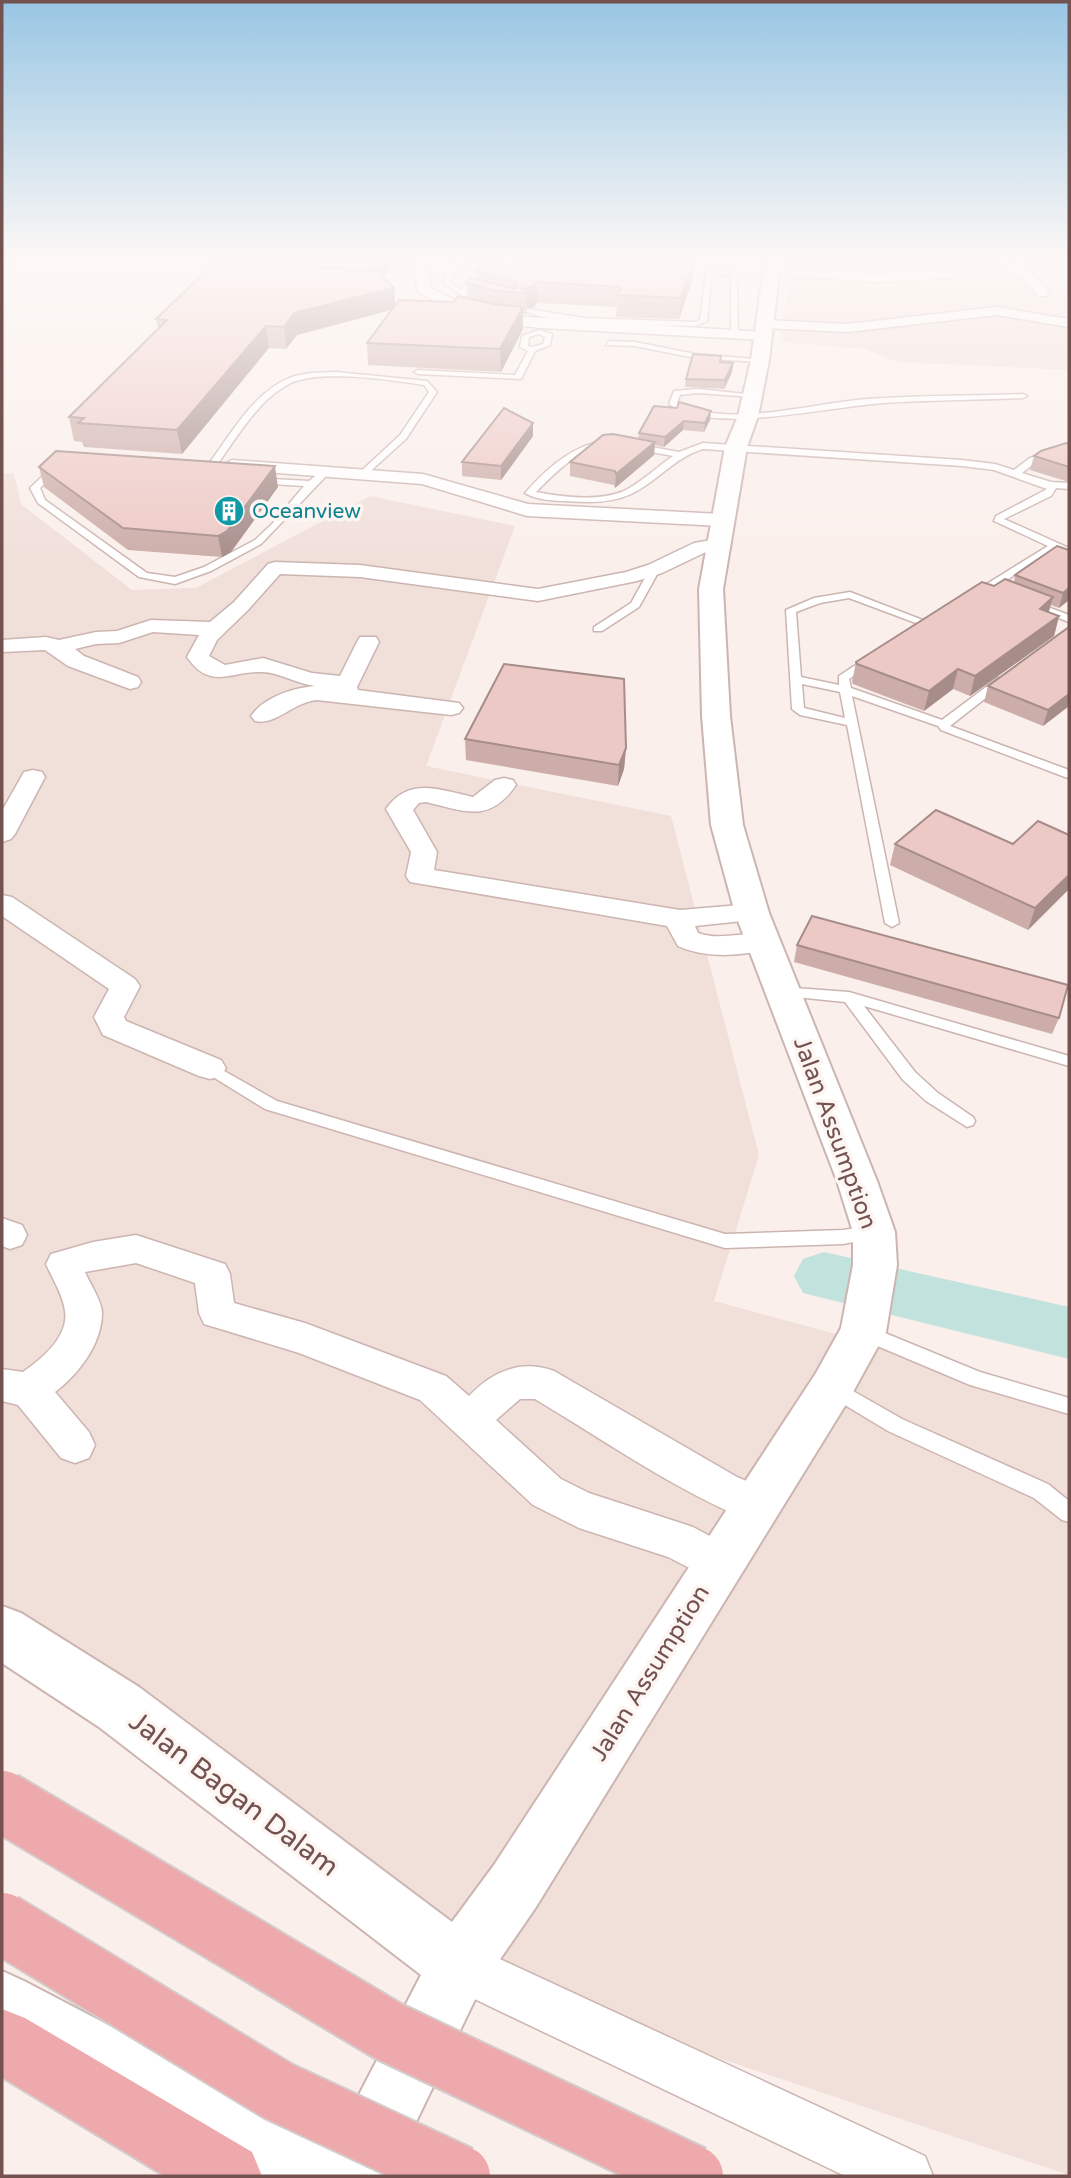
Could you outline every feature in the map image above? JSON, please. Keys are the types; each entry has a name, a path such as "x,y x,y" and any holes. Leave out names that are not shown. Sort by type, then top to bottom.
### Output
{"highway":[{"path":"2,1801 388,2031 693,2176"},
{"path":"2,1923 278,2091 460,2176"},
{"path":"2,2040 228,2176"}],"street":[{"name":"Jalan Assumption","path":"354,2176 459,1965 522,1875 698,1552 724,1489 832,1387 870,1283 857,1181 762,942 727,825 718,729 711,589 736,447 736,405 749,361"},
{"path":"205,463 423,480 527,510 719,532"},
{"path":"451,708 355,697 348,689 263,666 223,672 198,657 199,650 214,629 241,607 275,568 360,571 538,595 593,586 655,569 701,547 719,532"},
{"path":"58,647 96,638 119,637 150,626 214,629"},
{"path":"348,689 368,642"},
{"path":"2,646 46,643 58,647 76,661 130,682"},
{"path":"263,716 297,694 348,689"},
{"path":"2,834 33,777"},
{"path":"504,785 478,806 426,795 412,796 399,809 409,821 415,841 424,852 419,876 680,919 752,913"},
{"path":"3,906 125,986 109,1017 114,1028 209,1068"},
{"path":"680,919 681,928 688,940 700,944 762,942"},
{"path":"75,1445 15,1388 57,1369 77,1341 84,1312 64,1264 93,1256 136,1250 212,1274 218,1313 305,1339 433,1388 547,1492 579,1509 627,1524 698,1552"},
{"path":"471,1420 503,1388 521,1380 541,1383 724,1489"},
{"name":"Jalan Bagan Dalam","path":"2,1632 119,1707 459,1965"},
{"path":"459,1965 905,2176"},
{"path":"2,2003 327,2176"}],"lane":[{"path":"418,372 518,377 526,361"},
{"path":"205,463 256,408 282,385 300,376 350,376 427,383 433,392 403,437 362,474"},
{"path":"736,405 682,411 673,404 677,393 689,391 736,405 799,411 841,404 1023,396"},
{"path":"681,455 618,441 587,444 563,460 530,493 560,499 608,497 627,493 690,449 703,446 962,463 995,467 1050,485 1069,486"},
{"path":"1016,473 1033,460 1069,449"},
{"path":"65,460 35,488 41,501 143,575 155,580 181,580 258,542 277,524 309,484 326,472"},
{"path":"239,479 309,484"},
{"path":"1050,485 1052,489 1048,494 999,519 1004,524 1069,551"},
{"path":"964,602 993,590 1054,546"},
{"path":"598,629 635,605 655,569"},
{"path":"852,723 804,713 798,709 791,610 798,606 850,595 928,624"},
{"path":"1023,601 1069,619"},
{"path":"916,632 940,617"},
{"path":"880,653 843,678 892,923"},
{"path":"943,724 1017,670"},
{"path":"796,679 846,690 943,724"},
{"path":"943,724 944,729 1069,774"},
{"path":"781,992 849,997 1069,1061"},
{"path":"849,997 909,1076 932,1097 967,1121"},
{"path":"209,1068 271,1105 725,1241 843,1237 870,1283 977,1379 1069,1406"},
{"path":"832,1387 895,1425 1041,1492 1069,1513"}],"shaded area":[{"path":"894,361 1069,361 1069,370"},
{"path":"14,473 21,504 132,590 196,588 370,496 515,526 426,766 671,816 759,1155 714,1301 1069,1397 1069,2175 509,1988 2,1602 2,474"}],"building":[{"path":"126,361 236,361 177,430 78,423 84,418 69,417"},
{"path":"691,361 733,363 725,380 686,379"},
{"path":"679,402 711,411 705,423 684,421 665,437 639,433 654,406 677,408"},
{"path":"504,408 533,423 501,466 462,462"},
{"path":"613,434 655,442 616,474 615,471 570,462 603,435"},
{"path":"1069,444 1069,467 1034,456 1041,451"},
{"path":"56,451 275,466 227,531 218,536 123,528 39,467"},
{"path":"1057,546 1069,550 1069,588 1063,593 1015,575"},
{"path":"1005,579 1053,597 1040,609 1059,616 975,676 958,669 929,691 857,664 856,662 982,582 994,586"},
{"path":"1069,627 1069,694 1048,710 988,686"},
{"path":"504,664 624,679 626,748 619,765 465,739"},
{"path":"936,810 1013,844 1038,821 1069,835 1069,875 1035,908 895,844"},
{"path":"812,916 1068,985 1059,1018 797,945"}],"waterway":[{"path":"824,1276 1069,1333"}],"place":[{"name":"Oceanview","path":"229,511"}]}
